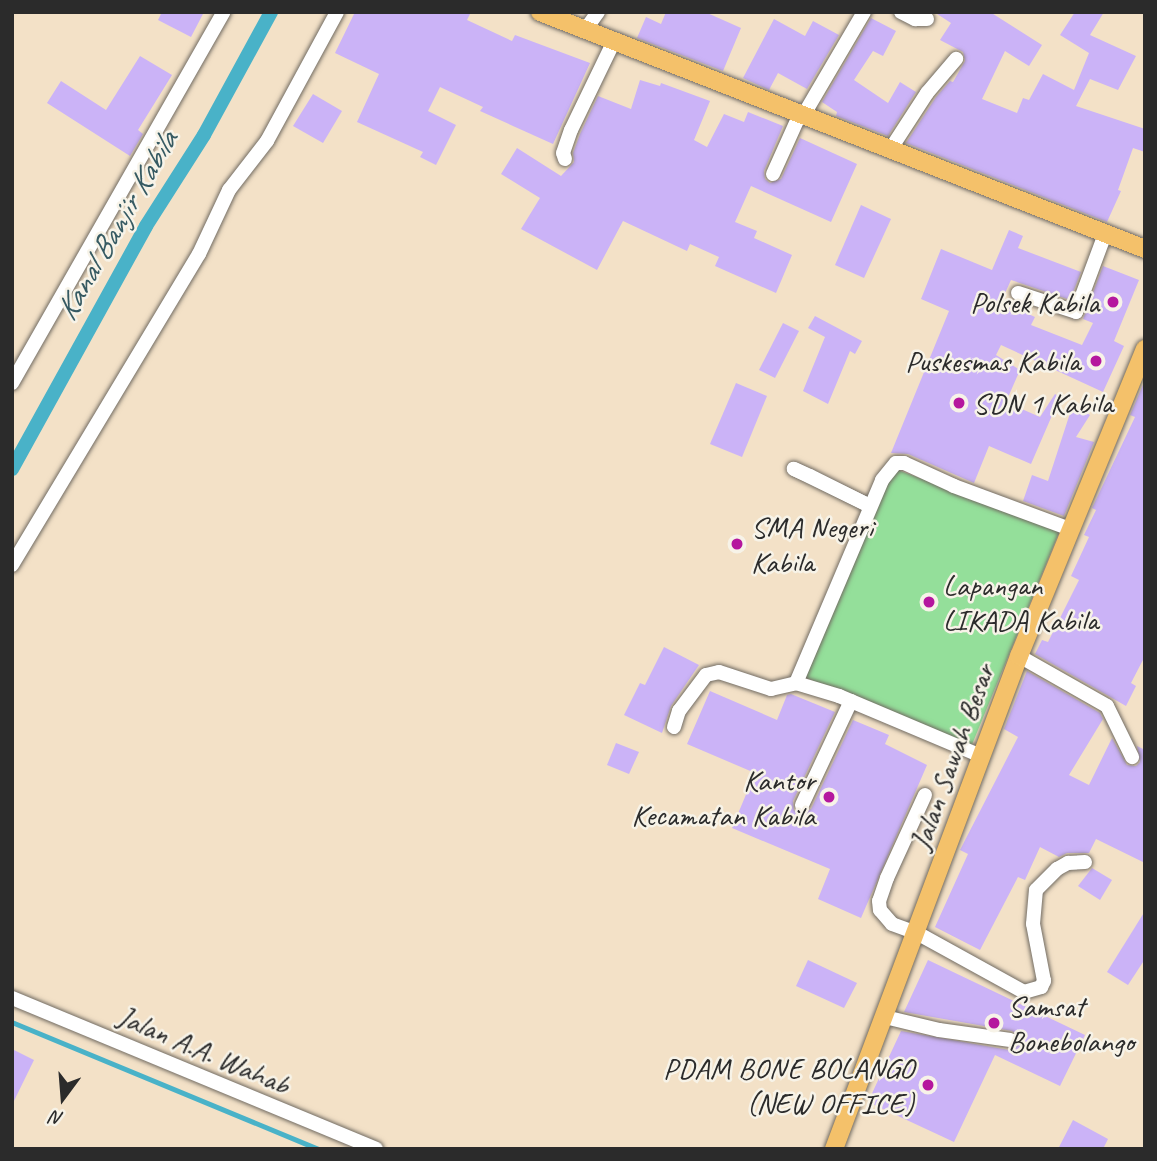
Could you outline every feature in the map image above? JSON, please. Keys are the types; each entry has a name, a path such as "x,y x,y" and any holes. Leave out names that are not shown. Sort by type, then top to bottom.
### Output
{"main road":[{"path":"540,12 1145,249"},
{"name":"Jalan Sawah Besar","path":"834,1149 1019,656 1144,354"}],"street":[{"path":"12,383 224,12"},
{"path":"12,565 198,254 229,190 267,141 337,12"},
{"path":"586,30 598,12"},
{"path":"773,174 801,115 864,12"},
{"path":"901,12 915,19 927,19"},
{"path":"565,159 563,153 571,130 614,41"},
{"path":"890,150 927,93 956,59"},
{"path":"1018,293 1076,312 1105,234"},
{"path":"796,683 870,506 891,467 904,463 1070,529"},
{"path":"1019,656 1107,706 1132,757"},
{"path":"674,727 679,711 706,675 712,672 771,689 796,683 851,701 981,756"},
{"path":"802,804 851,701"},
{"path":"925,794 879,901 880,910 892,924 917,933 1007,985 1024,992 1033,992 1041,987 1044,981 1034,924 1037,890 1057,869 1068,863 1085,862"},
{"name":"Jalan A.A. Wahab","path":"12,998 376,1149"},
{"path":"885,1017 939,1030 1010,1040"}],"green space":[{"name":"Lapangan LIKADA Kabila","path":"887,466 1060,530 971,747 797,674"}],"building":[{"path":"162,12 204,12 191,37 158,20"},
{"path":"355,12 471,12 467,20 512,41 515,35 590,63 553,144 480,111 483,107 440,87 428,111 456,125 436,165 420,157 423,152 357,122 379,74 335,53"},
{"path":"666,12 705,12 741,28 723,71 637,38 646,17 661,24"},
{"path":"934,12 990,12 1042,45 1029,66 1005,51 982,99 1017,113 1023,98 1029,100 1043,74 1074,90 1089,53 1060,35 1075,12 1104,12 1090,35 1136,56 1118,90 1090,79 1076,106 1145,129 1145,152 1133,148 1118,190 1121,191 1107,222 906,143 936,97 950,81 953,82 965,61 963,52 940,40 951,23"},
{"path":"871,18 896,31 883,56 873,51 854,80 888,103 900,82 916,92 888,136 836,116 837,112 822,102"},
{"path":"774,19 805,36 813,21 839,35 807,89 778,73 769,90 743,78"},
{"path":"140,56 172,75 138,130 143,134 130,156 47,103 61,81 106,110"},
{"path":"640,80 660,86 661,83 710,101 694,140 707,147 724,114 744,122 748,112 783,126 764,171 765,179 770,183 781,179 800,138 857,164 831,222 751,186 735,222 757,231 754,238 792,255 776,293 715,266 719,257 690,244 687,251 623,221 597,270 521,229 540,198 501,174 517,148 561,176 574,162 573,153 598,96 631,109"},
{"path":"313,94 342,111 323,143 293,126"},
{"path":"861,205 891,219 864,278 835,265"},
{"path":"1009,230 1023,236 1018,248 1081,272 1070,300 1011,280 1001,302 1035,317 1031,325 1082,345 1093,323 1083,319 1103,266 1139,280 1114,341 1124,346 1103,392 1001,345 996,355 1020,370 1006,402 1040,417 1055,394 1060,397 1031,464 989,446 974,483 908,454 891,453 949,311 921,299 941,249 992,270"},
{"path":"815,316 862,341 855,354 850,351 828,404 803,391 825,337 808,328"},
{"path":"783,323 799,331 775,378 759,370"},
{"path":"1145,380 1145,656 1131,683 1136,686 1126,706 1035,654 1042,640 1048,642 1079,580 1071,576 1089,537 1084,535 1096,510 1092,508 1135,417 1130,415"},
{"path":"736,383 767,396 742,457 710,444"},
{"path":"1073,404 1090,415 1076,437 1094,442 1064,516 1023,501 1032,475 1048,481"},
{"path":"664,647 699,665 671,706 662,733 624,715 640,683 645,685"},
{"path":"1027,671 1100,713 1103,719 1069,775 1089,785 1112,738 1127,765 1136,766 1140,762 1137,746 1145,750 1145,863 1096,839 1089,853 1067,853 1059,857 1040,847 1025,880 1018,877 980,950 935,927 968,854 960,850 1018,737 1004,729"},
{"name":"Kantor Kecamatan Kabila","path":"710,691 777,720 787,695 791,694 835,712 793,801 794,810 799,814 811,809 853,720 889,735 885,744 927,765 861,918 818,899 830,869 732,828 755,773 687,744"},
{"path":"616,743 639,752 629,774 607,765"},
{"path":"1092,868 1112,880 1100,900 1078,886"},
{"path":"1145,911 1145,959 1128,985 1107,972"},
{"path":"808,960 857,983 844,1008 796,986"},
{"path":"928,960 1085,1035 1060,1086 995,1055 954,1142 868,1102 901,1031 1009,1050 1018,1045 1019,1037 1012,1031 904,1012"},
{"path":"12,1049 34,1060 12,1105"},
{"path":"1073,1120 1108,1139 1103,1149 1058,1149"}],"waterway":[{"name":"Kanal Banjir Kabila","path":"12,469 146,226 204,135 271,12"},
{"path":"12,1022 318,1149"}],"place":[{"name":"Polsek Kabila","path":"1113,302"},
{"name":"Puskesmas Kabila","path":"1096,361"},
{"name":"SDN 1 Kabila","path":"959,403"},
{"name":"SMA Negeri Kabila","path":"737,544"},
{"name":"Lapangan LIKADA Kabila","path":"929,602"},
{"name":"Kantor Kecamatan Kabila","path":"829,797"},
{"name":"Samsat Bonebolango","path":"994,1023"},
{"name":"PDAM BONE BOLANGO (NEW OFFICE)","path":"928,1085"}]}
